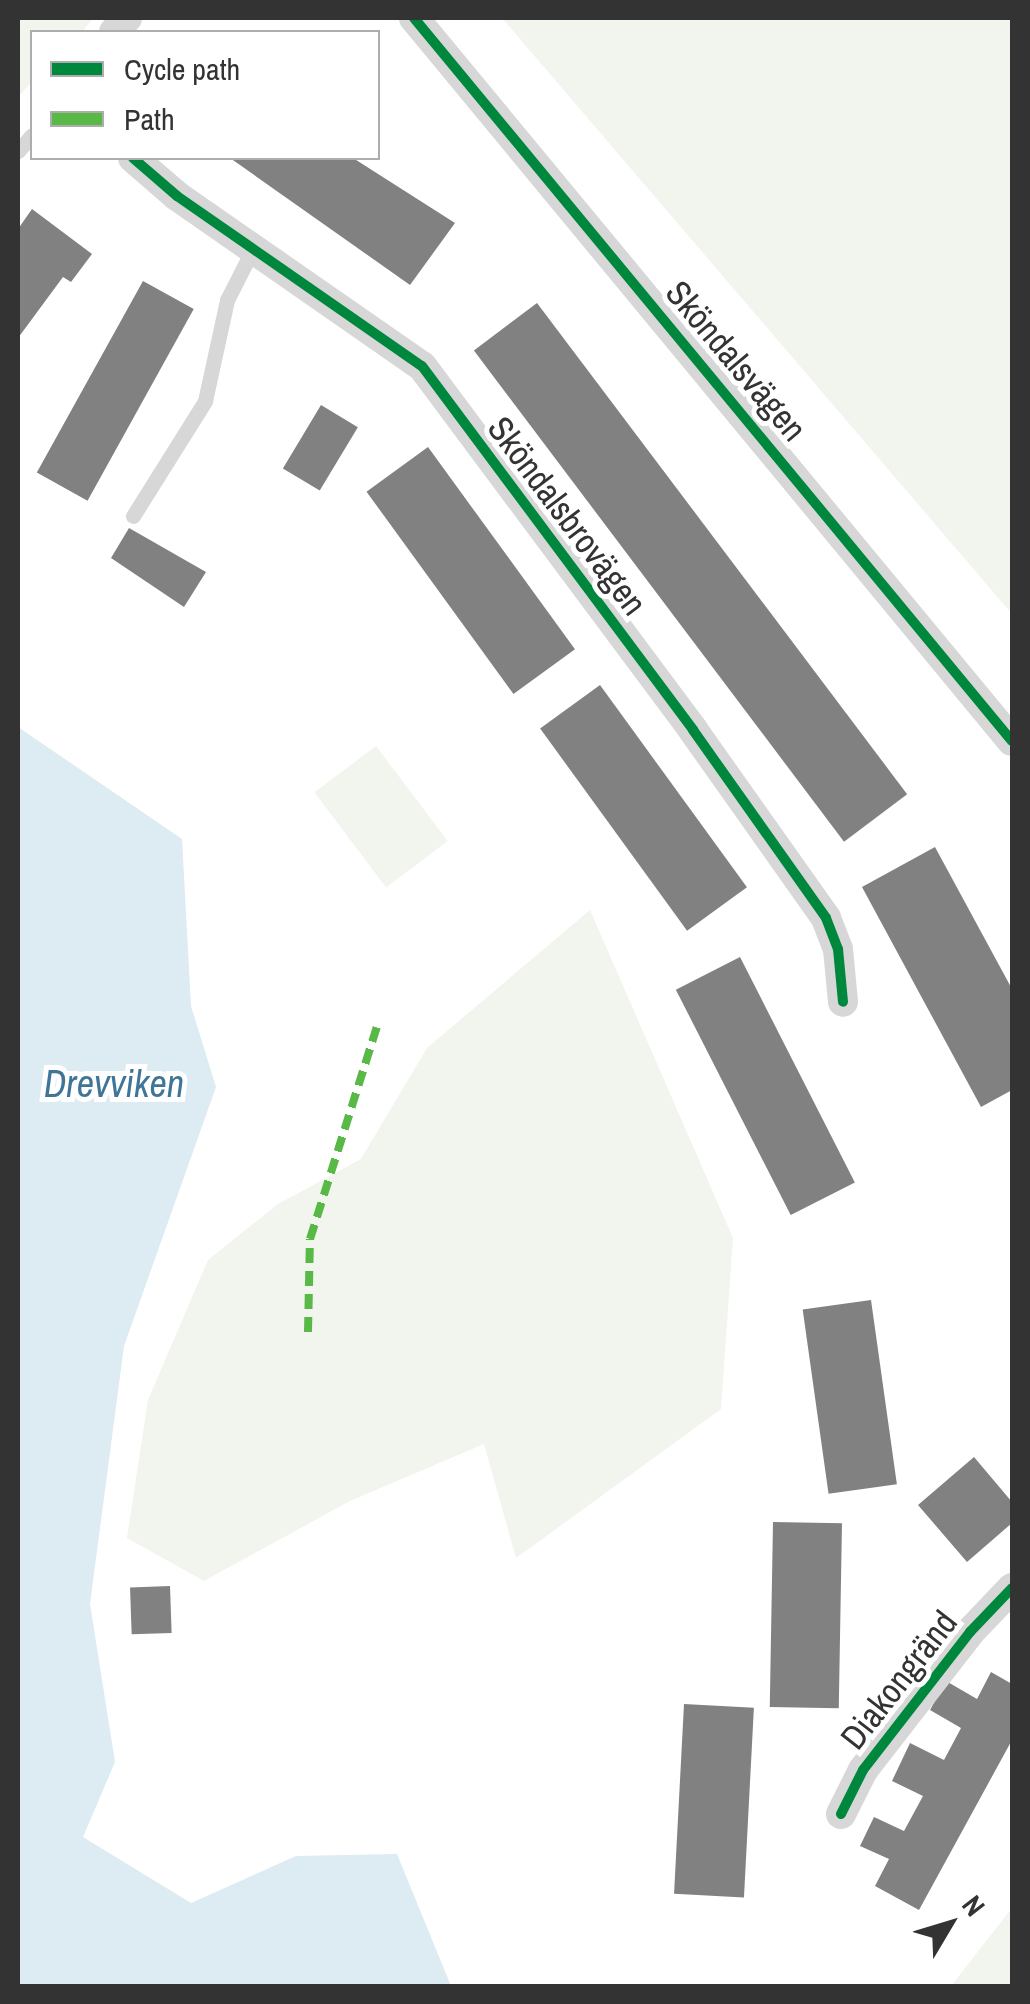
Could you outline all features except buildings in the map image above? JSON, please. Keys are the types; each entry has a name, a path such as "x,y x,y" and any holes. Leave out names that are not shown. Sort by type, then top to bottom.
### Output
{"street":[{"name":"Sköndalsvägen","path":"414,18 1012,741"},
{"name":"Sköndalsbrovägen","path":"135,160 177,196 422,366 693,730 826,918 838,949 843,1002"},
{"name":"Diakongränd","path":"841,1814 863,1770 970,1632 1012,1588"}],"lane":[{"path":"134,516 205,400 227,300 253,250"}],"shaded area":[{"path":"18,18 93,18 84,30 30,30 30,84 18,97"},
{"path":"502,18 1012,18 1012,614"},
{"path":"376,746 448,841 386,887 315,792"},
{"path":"590,910 733,1238 721,1409 516,1558 484,1444 350,1501 204,1581 127,1538 148,1400 208,1260 278,1204 361,1159 427,1048"},
{"path":"1012,1908 1012,1986 951,1986"}],"water":[{"name":"Drevviken","path":"18,727 182,839 191,1006 216,1087 124,1346 90,1604 115,1762 83,1837 191,1903 296,1856 397,1854 451,1986 18,1986"}],"marked path":[{"path":"308,1332 310,1239 377,1027"}],"cycle path":[{"path":"414,18 1012,741"},
{"path":"135,160 177,196 422,366 693,730 826,918 838,949 843,1002"},
{"path":"841,1814 863,1770 970,1632 1012,1588"}]}
